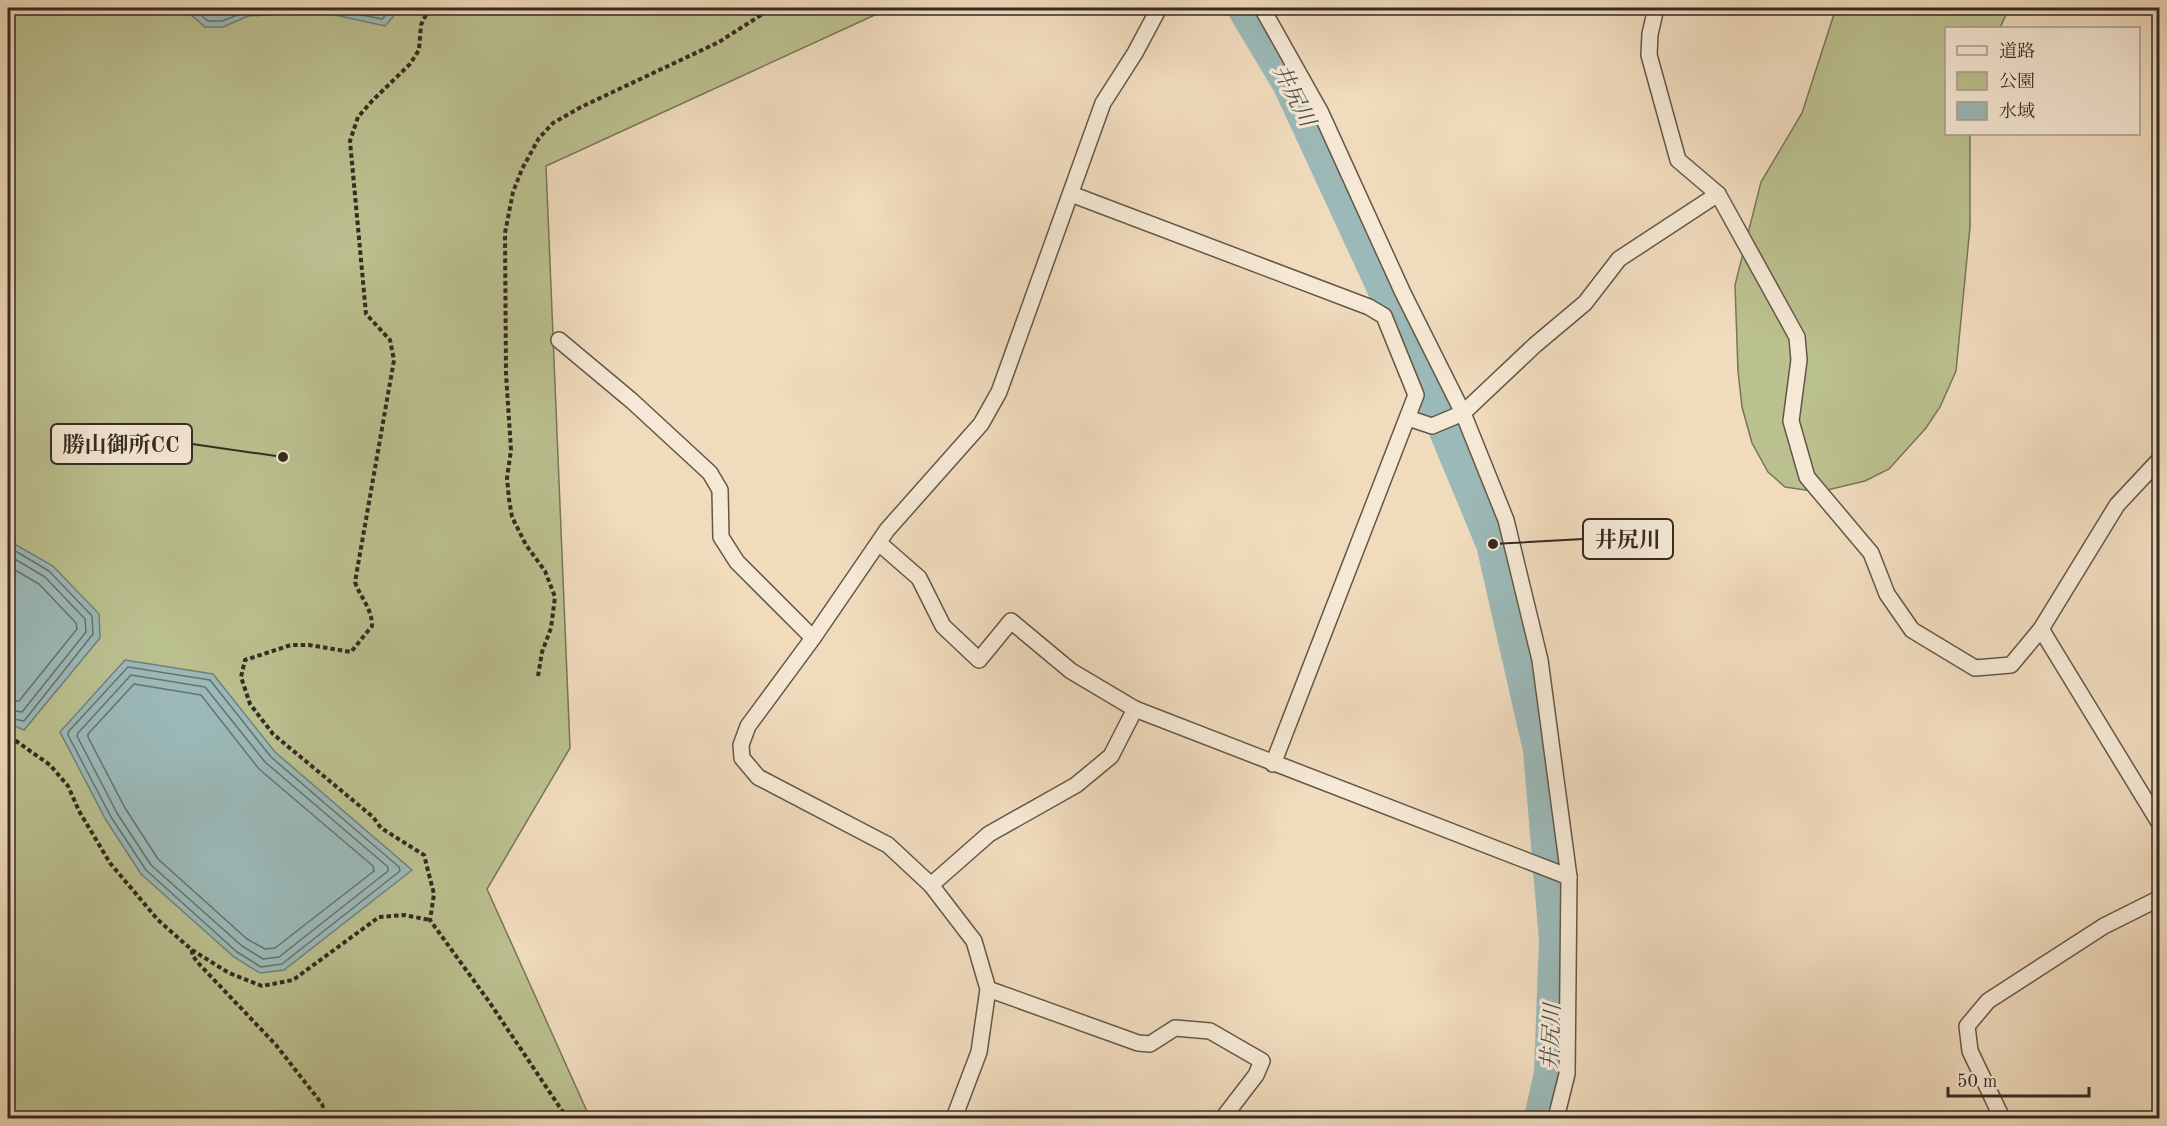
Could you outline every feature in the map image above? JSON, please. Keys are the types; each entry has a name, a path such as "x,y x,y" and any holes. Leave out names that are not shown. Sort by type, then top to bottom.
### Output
{"street":[{"path":"954,1119 979,1052 988,989 975,941 931,885 888,845 758,777 742,758 741,746 748,726 813,638 887,530 981,424 999,392 1103,103 1135,53 1159,8"},
{"path":"1262,8 1321,113 1403,294 1463,413 1506,520 1540,660 1569,877 1567,1074 1556,1119"},
{"path":"1656,8 1648,55 1678,160 1718,194 1797,336 1799,360 1791,421 1807,477 1871,553 1887,594 1912,630 1975,668 2011,664 2041,629 2117,505 2160,459"},
{"path":"1071,194 1369,307 1384,316 1416,395 1273,764"},
{"path":"1408,418 1432,426 1463,413 1535,345 1585,303 1619,260 1718,194"},
{"path":"559,340 633,401 710,473 720,490 721,537 737,562 813,638"},
{"path":"879,543 919,578 943,626 979,660 1011,621 1071,671 1135,710 1569,877"},
{"path":"2041,629 2160,824"},
{"path":"931,885 989,834 1076,786 1111,756 1135,710"},
{"path":"2002,1119 1970,1051 1967,1026 1988,1001 2104,926 2160,898"},
{"path":"988,989 1138,1043 1150,1044 1175,1028 1210,1031 1240,1047 1262,1061 1256,1075 1224,1119"}],"path":[{"path":"429,8 421,25 419,50 410,64 358,117 350,141 366,314 390,340 394,360 355,582 361,597 372,612 372,626 351,652 309,645 291,645 245,660 241,677 250,704 273,734 373,817 381,828 424,855 434,894 430,920"},
{"path":"538,676 542,652 551,628 555,597 545,571 526,545 512,518 509,499 507,478 511,450 506,374 505,232 513,192 522,169 539,138 553,123 581,107 719,42 772,8"},
{"path":"8,739 16,741 50,765 68,786 110,863 158,920 192,950 229,973 262,986 294,980 379,917 404,915 430,920 490,1003 567,1119"},
{"path":"192,950 192,955 200,965 276,1045 322,1104 327,1119"}],"green space":[{"path":"8,8 890,8 546,166 570,748 487,889 590,1118 8,1118"},
{"path":"1836,8 2009,8 2000,27 1945,27 1945,135 1970,135 1970,227 1956,371 1940,407 1926,428 1889,469 1865,481 1819,492 1785,487 1768,472 1752,443 1742,407 1738,371 1735,285 1761,182 1802,113"}],"water":[{"path":"189,8 401,8 385,26 321,12 248,16 223,27 205,27 190,14"},
{"path":"8,512 16,545 53,566 99,614 100,638 24,730 8,723"},
{"path":"125,660 213,674 275,752 412,870 284,970 260,973 234,957 141,874 106,820 60,732"}],"waterway":[{"name":"井尻川","path":"1244,8 1290,85 1412,349 1493,544 1540,750 1556,940 1551,1073 1541,1118"}],"place":[{"name":"勝山御所CC","path":"283,457"},
{"name":"井尻川","path":"1493,544"}]}
